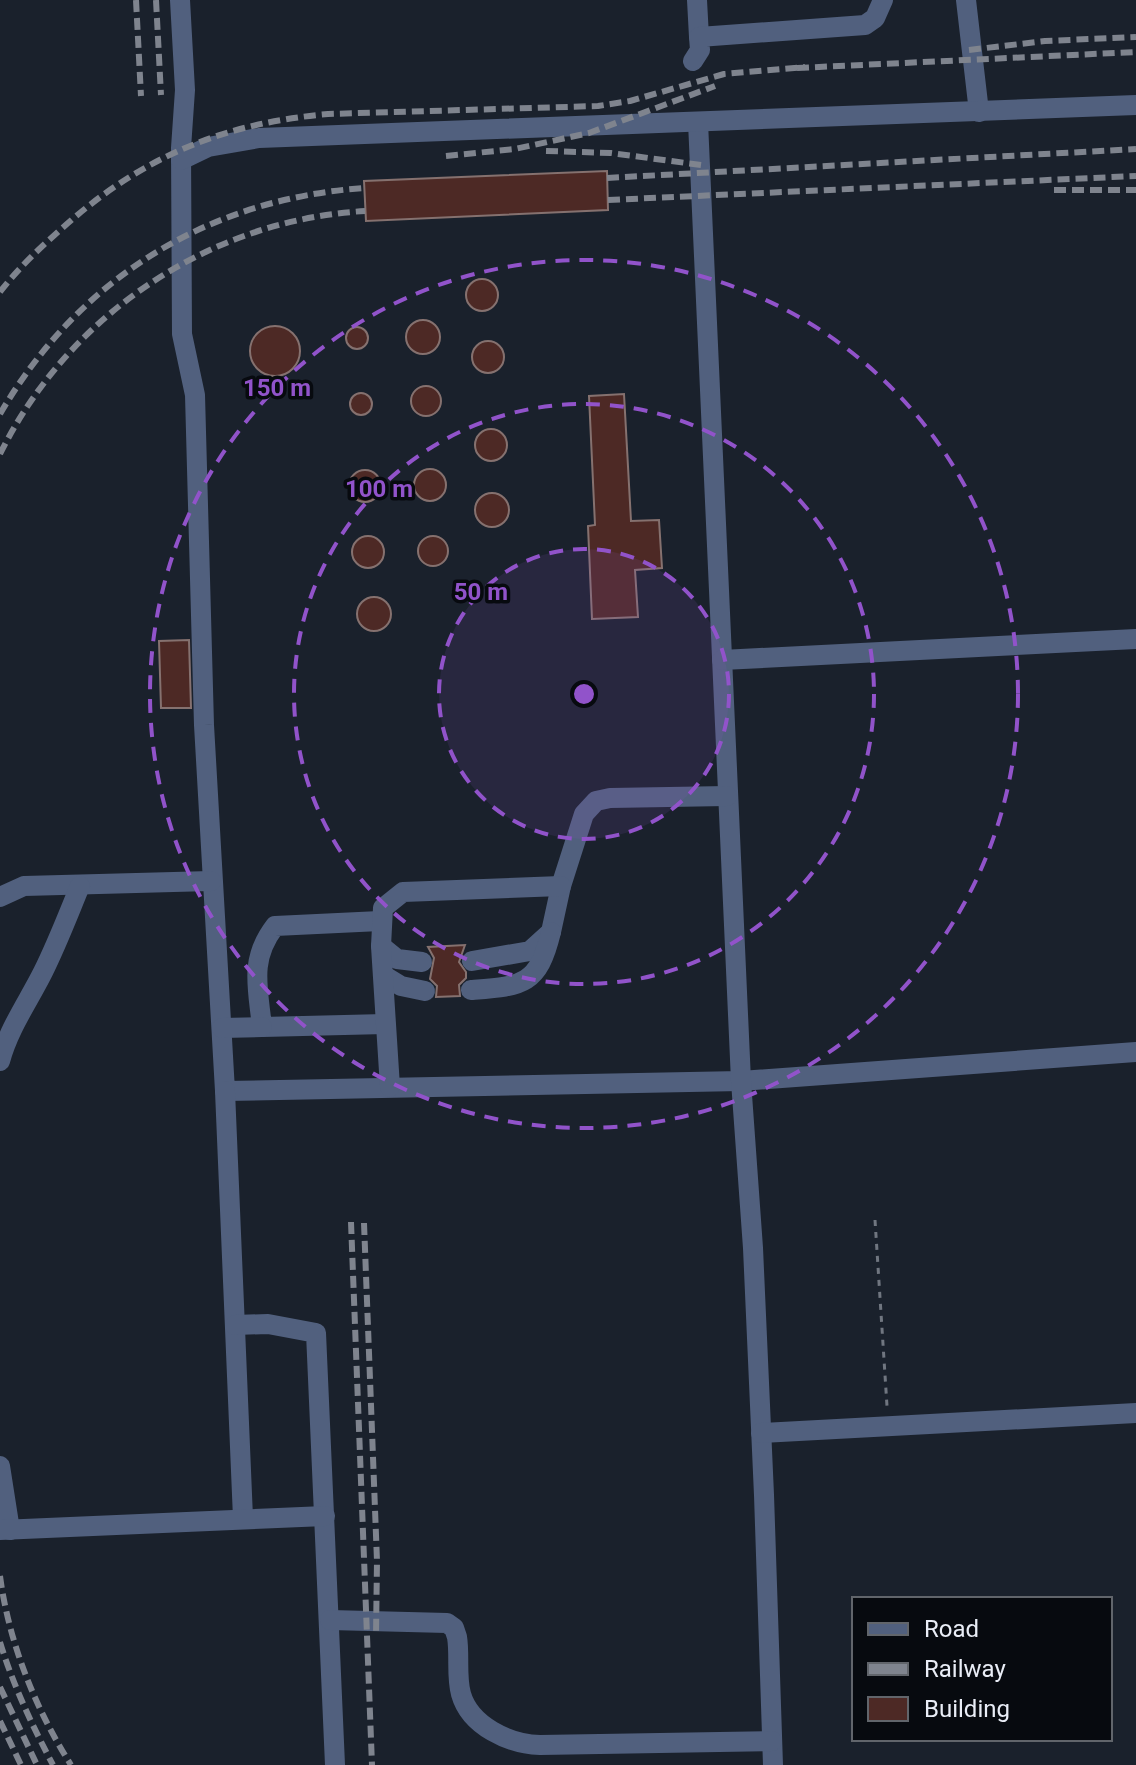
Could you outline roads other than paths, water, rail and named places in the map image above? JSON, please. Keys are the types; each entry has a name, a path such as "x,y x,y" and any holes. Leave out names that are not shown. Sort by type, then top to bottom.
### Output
{"lane":[{"path":"180,0 185,90 181,160 182,334 195,395 204,725 222,1028 243,1518"},
{"path":"693,61 700,50 697,0"},
{"path":"699,37 865,25 875,18 883,0"},
{"path":"966,0 979,112"},
{"path":"181,160 208,147 259,138 1136,105"},
{"path":"698,122 727,796 753,1248 773,1765"},
{"path":"722,660 1136,639"},
{"path":"471,990 508,987 531,977 544,961 561,886 584,814 596,801 610,798 727,796"},
{"path":"0,897 24,886 211,881"},
{"path":"0,1061 19,1013 57,943 80,886"},
{"path":"390,1087 380,921 383,908 403,892 561,886"},
{"path":"262,1027 257,979 261,945 275,926 380,921"},
{"path":"472,961 530,951 551,932"},
{"path":"381,946 397,959 422,962"},
{"path":"383,975 401,986 425,991"},
{"path":"222,1028 385,1024"},
{"path":"225,1091 741,1081 1136,1052"},
{"path":"235,1325 268,1324 316,1333 335,1765"},
{"path":"761,1433 1136,1413"},
{"path":"0,1466 5,1530 325,1516"},
{"path":"330,1620 447,1623 454,1628 457,1637 462,1697 481,1722 514,1742 540,1745 772,1741"}],"railway":[{"path":"136,0 141,96"},
{"path":"156,0 161,95"},
{"path":"969,50 1045,41 1136,37"},
{"path":"797,68 1136,52"},
{"path":"0,292 68,223 127,179 189,146 255,125 328,114 598,106 630,101 724,74 805,67"},
{"path":"446,156 515,149 589,133 715,86"},
{"path":"607,178 1136,149"},
{"path":"546,151 611,153 701,165"},
{"path":"608,200 1136,176"},
{"path":"0,414 32,366 68,323 109,286 153,254 201,228 252,209 307,195 364,188"},
{"path":"1054,190 1136,190"},
{"path":"0,454 29,404 64,358 105,318 150,283 200,255 252,233 308,218 365,211"},
{"path":"351,1222 372,1765"},
{"path":"364,1223 377,1561 376,1636"},
{"path":"0,1576 10,1626 25,1674 46,1721 71,1765"},
{"path":"0,1642 24,1705 53,1765"},
{"path":"0,1687 37,1765"},
{"path":"0,1721 21,1765"}]}
